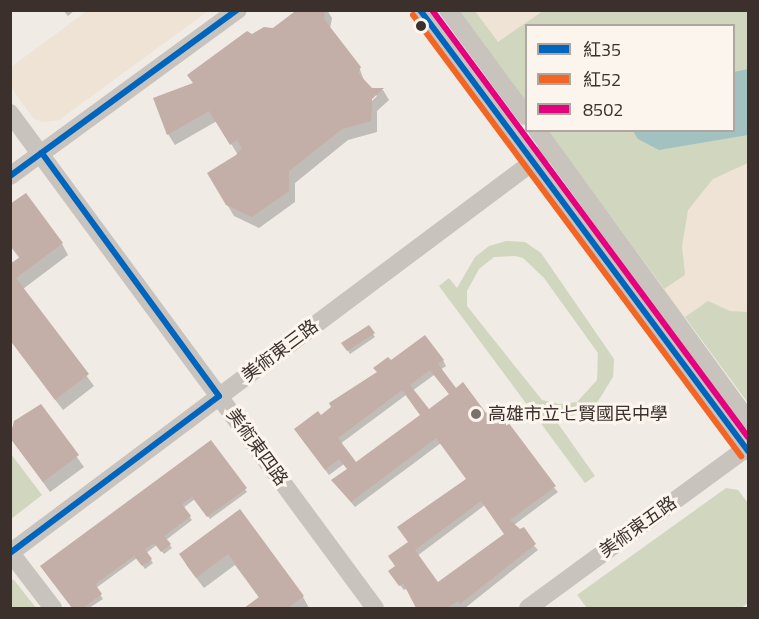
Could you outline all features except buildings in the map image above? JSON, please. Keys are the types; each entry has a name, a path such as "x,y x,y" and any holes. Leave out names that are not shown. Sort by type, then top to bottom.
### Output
{"street":[{"path":"10,176 238,10"},
{"path":"420,10 532,163 748,449"},
{"path":"448,10 525,115"},
{"name":"美術東四路","path":"10,112 375,609"},
{"path":"538,132 748,420"},
{"name":"美術東三路","path":"11,552 550,149"},
{"name":"美術東五路","path":"528,609 748,449"},
{"path":"11,552 53,609"}],"green space":[{"path":"459,11 748,11 748,403 549,132 735,132 735,24 525,24 525,101"},
{"path":"506,241 525,242 541,253 614,359 613,377 595,406 571,416 552,415 595,476 585,483 439,286 449,278 457,288 475,257 489,246","holes":["494,257 523,258 544,278 598,353 597,380 577,402 559,404 542,400 467,306 467,291 479,269"]},
{"path":"11,454 42,495 11,519"},
{"path":"726,488 738,490 748,503 748,603 741,608 587,608 577,595"},
{"path":"11,579 14,580 36,608 11,608"}],"shaded area":[{"path":"87,11 208,11 59,120 42,122 33,118 11,87 11,67"},
{"path":"475,11 543,11 498,42"},
{"path":"748,163 748,312 730,311 708,301 685,317 664,289 685,275 682,246 688,210 713,179"}],"water":[{"path":"748,69 748,135 659,150 638,139 634,132 735,132 735,72"}],"transit line":[{"name":"紅35","path":"10,176 237,10"},
{"name":"紅35","path":"420,10 748,451"},
{"name":"8502","path":"432,10 748,437"},
{"name":"紅52","path":"413,15 741,456"},
{"name":"紅35","path":"10,553 219,396 42,153"}],"place":[{"name":"高雄市立七賢國民中學","path":"476,414"}]}
